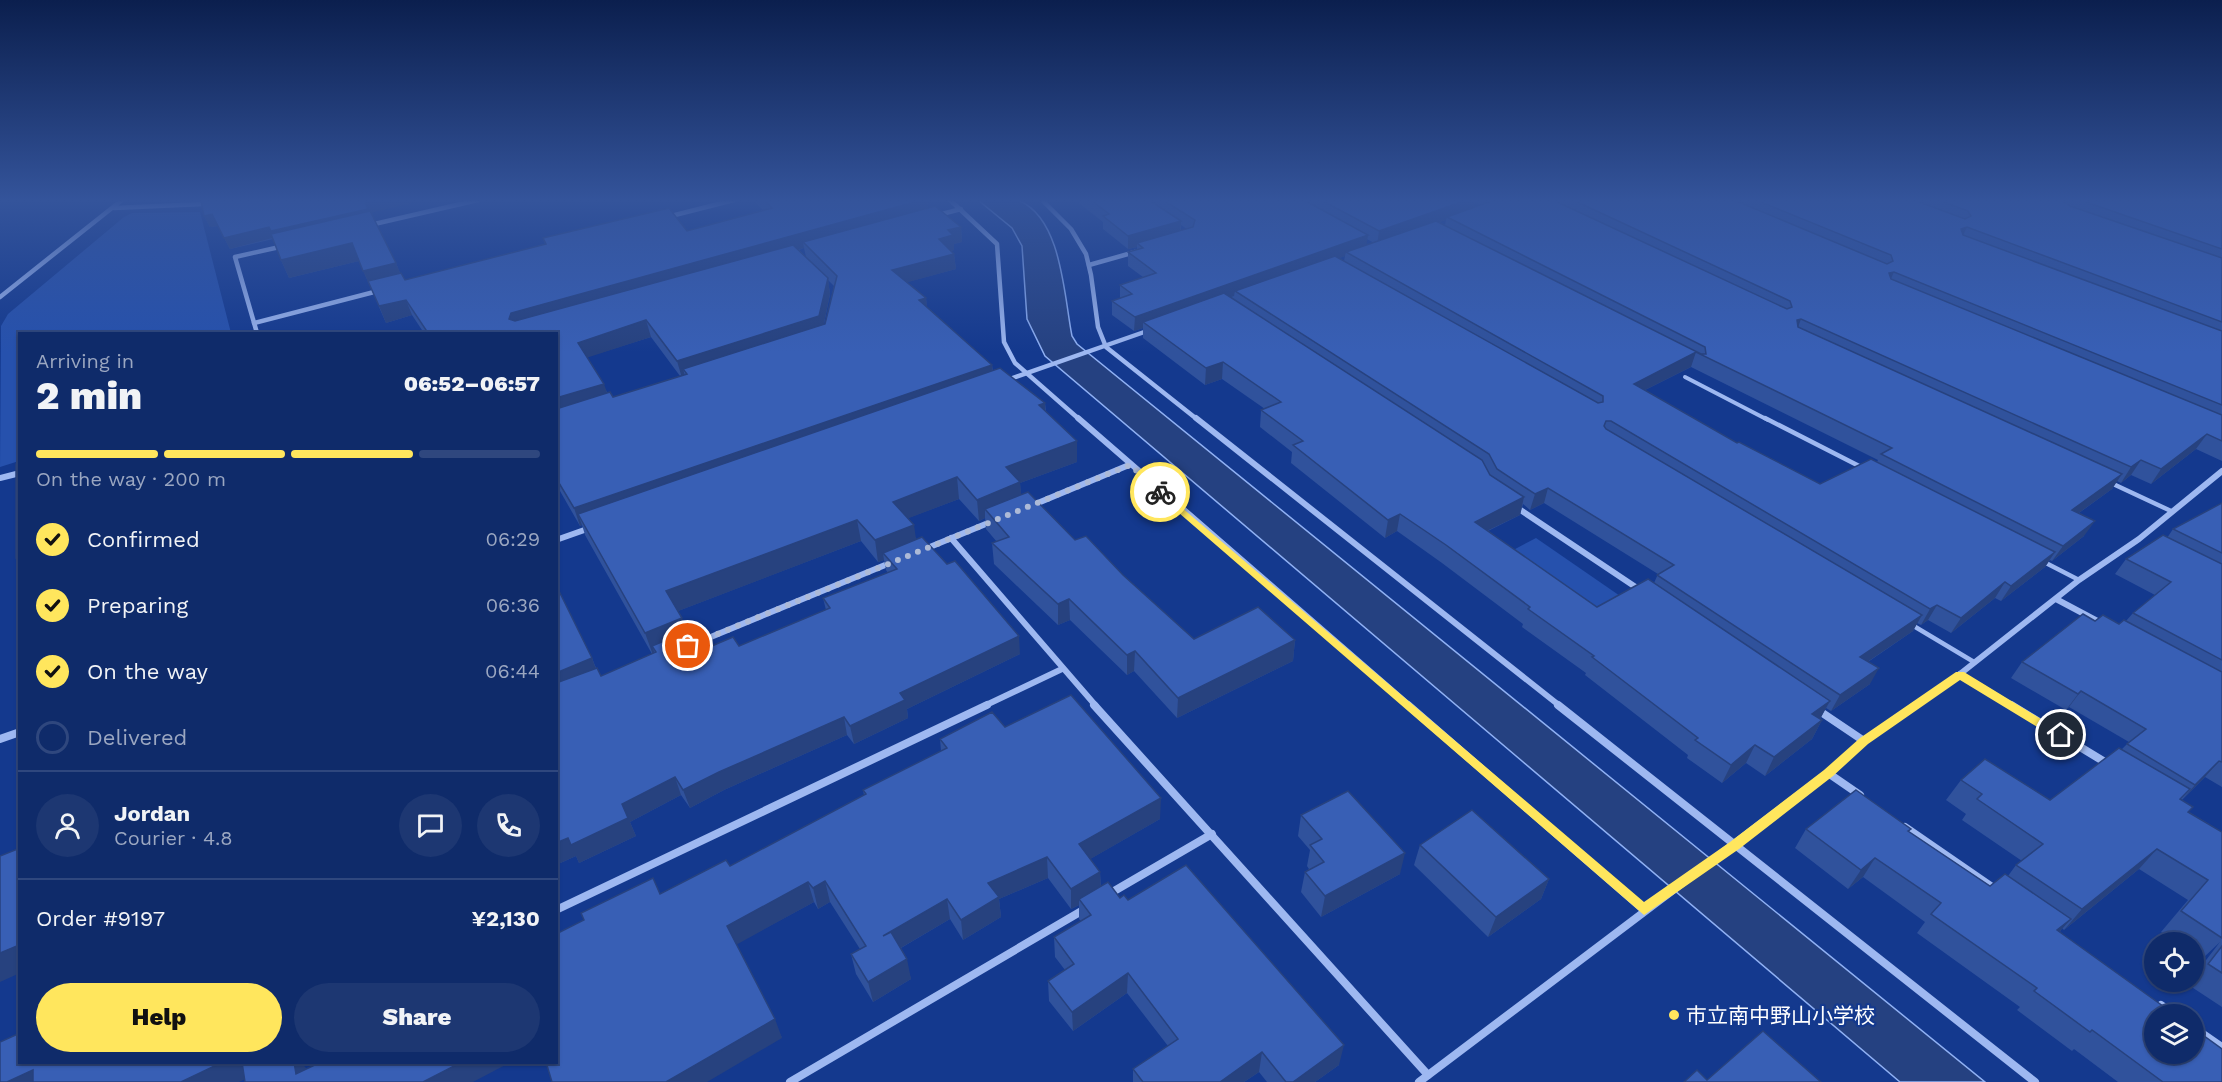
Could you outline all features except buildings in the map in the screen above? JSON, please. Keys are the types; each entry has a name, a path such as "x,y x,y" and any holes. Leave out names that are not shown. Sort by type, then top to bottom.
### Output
{"street":[{"path":"0,297 59,250"},
{"path":"257,332 235,257 262,250"},
{"path":"997,250 1004,342 1015,363 1644,910"},
{"path":"1083,250 1089,265 1096,325 1106,347 2035,1082"},
{"path":"1089,265 1141,250"},
{"path":"254,323 380,291"},
{"path":"1004,381 1093,352 1159,327"},
{"path":"1025,508 1130,465"},
{"path":"0,478 18,474"},
{"path":"1419,1082 1828,773 1864,741 1960,674 2079,580 2139,539 2171,511 2220,474"},
{"path":"1508,502 1647,595"},
{"path":"918,552 1004,517"},
{"path":"558,539 601,524"},
{"path":"951,538 1062,669 1428,1075"},
{"path":"2139,539 2149,544"},
{"path":"677,651 896,561"},
{"path":"2056,599 2108,627"},
{"path":"558,909 1062,669"},
{"path":"1960,674 2111,766"},
{"path":"1815,708 1864,741"},
{"path":"0,739 18,733"},
{"path":"1828,773 1867,800"},
{"path":"1896,820 2001,894"},
{"path":"1099,900 1212,834"},
{"path":"790,1082 1089,906"},
{"path":"2155,1001 2159,1004"},
{"path":"2204,1035 2222,1047"}],"lane":[{"path":"1685,377 1866,470"},
{"path":"2107,481 2171,511"},
{"path":"2037,558 2079,580"},
{"path":"1902,619 1974,662"}],"shaded area":[{"path":"84,250 210,250 231,332 18,332 18,461 0,467 1,326 8,314"},
{"path":"1022,250 1056,250 1072,336 1077,344 1985,1082 1900,1082 1045,356 1027,319"},
{"path":"1536,538 1623,598 1592,620 1502,556"}],"way so far":[{"path":"688,646 1130,465 1160,492"}],"place":[{"name":"市立南中野山小学校","path":"1674,1015"}],"route":[{"path":"1160,492 1644,910 1828,773 1864,741 1960,674 2061,735"}]}
